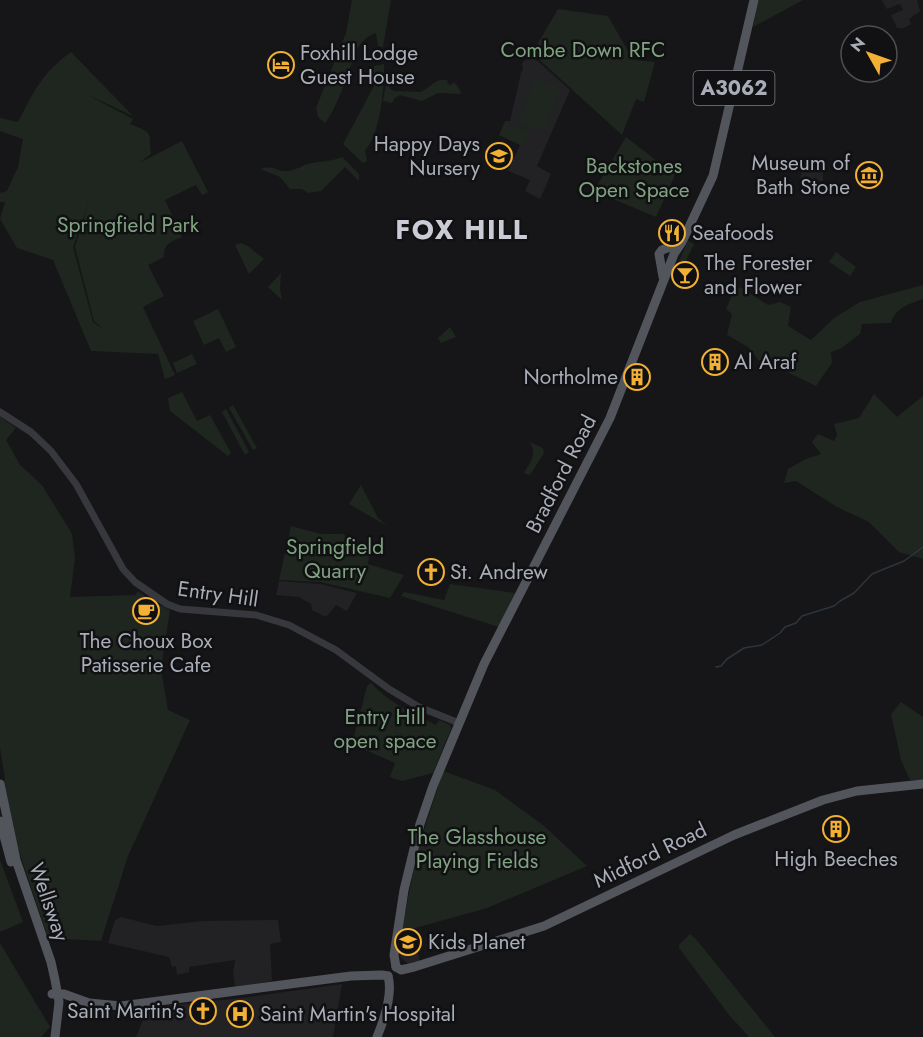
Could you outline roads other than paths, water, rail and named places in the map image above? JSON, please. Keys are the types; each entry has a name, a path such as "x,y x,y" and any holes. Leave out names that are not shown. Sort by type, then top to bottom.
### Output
{"main road":[{"name":"Bradford Road","path":"396,968 394,955 400,909 414,847 433,786 484,664 610,418 661,288 671,256 686,235 713,176 754,0"},
{"name":"Bradford Road","path":"661,288 663,275 659,254 662,250 671,256"},
{"name":"Wellsway","path":"0,784 2,811 16,860 51,962 55,994 55,1034"},
{"name":"Midford Road","path":"396,968 401,970 414,968 544,926 734,835 823,800 857,791 923,784"},
{"name":"Wellsway","path":"0,821 7,850 55,994"},
{"path":"51,962 62,983 76,999"},
{"path":"387,976 396,968"},
{"path":"55,994 105,1005 139,1005 351,976 387,976"},
{"path":"377,1037 389,990 387,976"}],"street":[{"name":"Entry Hill","path":"0,412 31,432 51,451 76,484 123,568 135,582 167,604 180,609 256,615 288,625 336,650 394,693 419,707 459,723"}],"waterway":[{"path":"716,667 721,666 727,659 744,648 762,645 785,627 796,623 802,616 834,606 854,593 872,574 904,561 923,547"}],"place":[{"name":"Foxhill Lodge Guest House","path":"281,65"},
{"name":"Happy Days Nursery","path":"499,156"},
{"name":"Museum of Bath Stone","path":"869,175"},
{"name":"Seafoods","path":"672,233"},
{"name":"The Forester and Flower","path":"685,275"},
{"name":"Al Araf","path":"715,362"},
{"name":"Northolme","path":"637,377"},
{"name":"St. Andrew","path":"431,572"},
{"name":"The Choux Box Patisserie Cafe","path":"146,611"},
{"name":"High Beeches","path":"836,829"},
{"name":"Kids Planet","path":"408,942"},
{"name":"Saint Martin's","path":"203,1011"},
{"name":"Saint Martin's Hospital","path":"240,1014"}],"district":[{"name":"FOX HILL","path":"462,230"}],"park label":[{"name":"Combe Down RFC","path":"583,50"},
{"name":"Backstones Open Space","path":"634,178"},
{"name":"Springfield Park","path":"128,225"},
{"name":"Springfield Quarry","path":"335,559"},
{"name":"Entry Hill open space","path":"385,729"},
{"name":"The Glasshouse Playing Fields","path":"477,849"}]}
